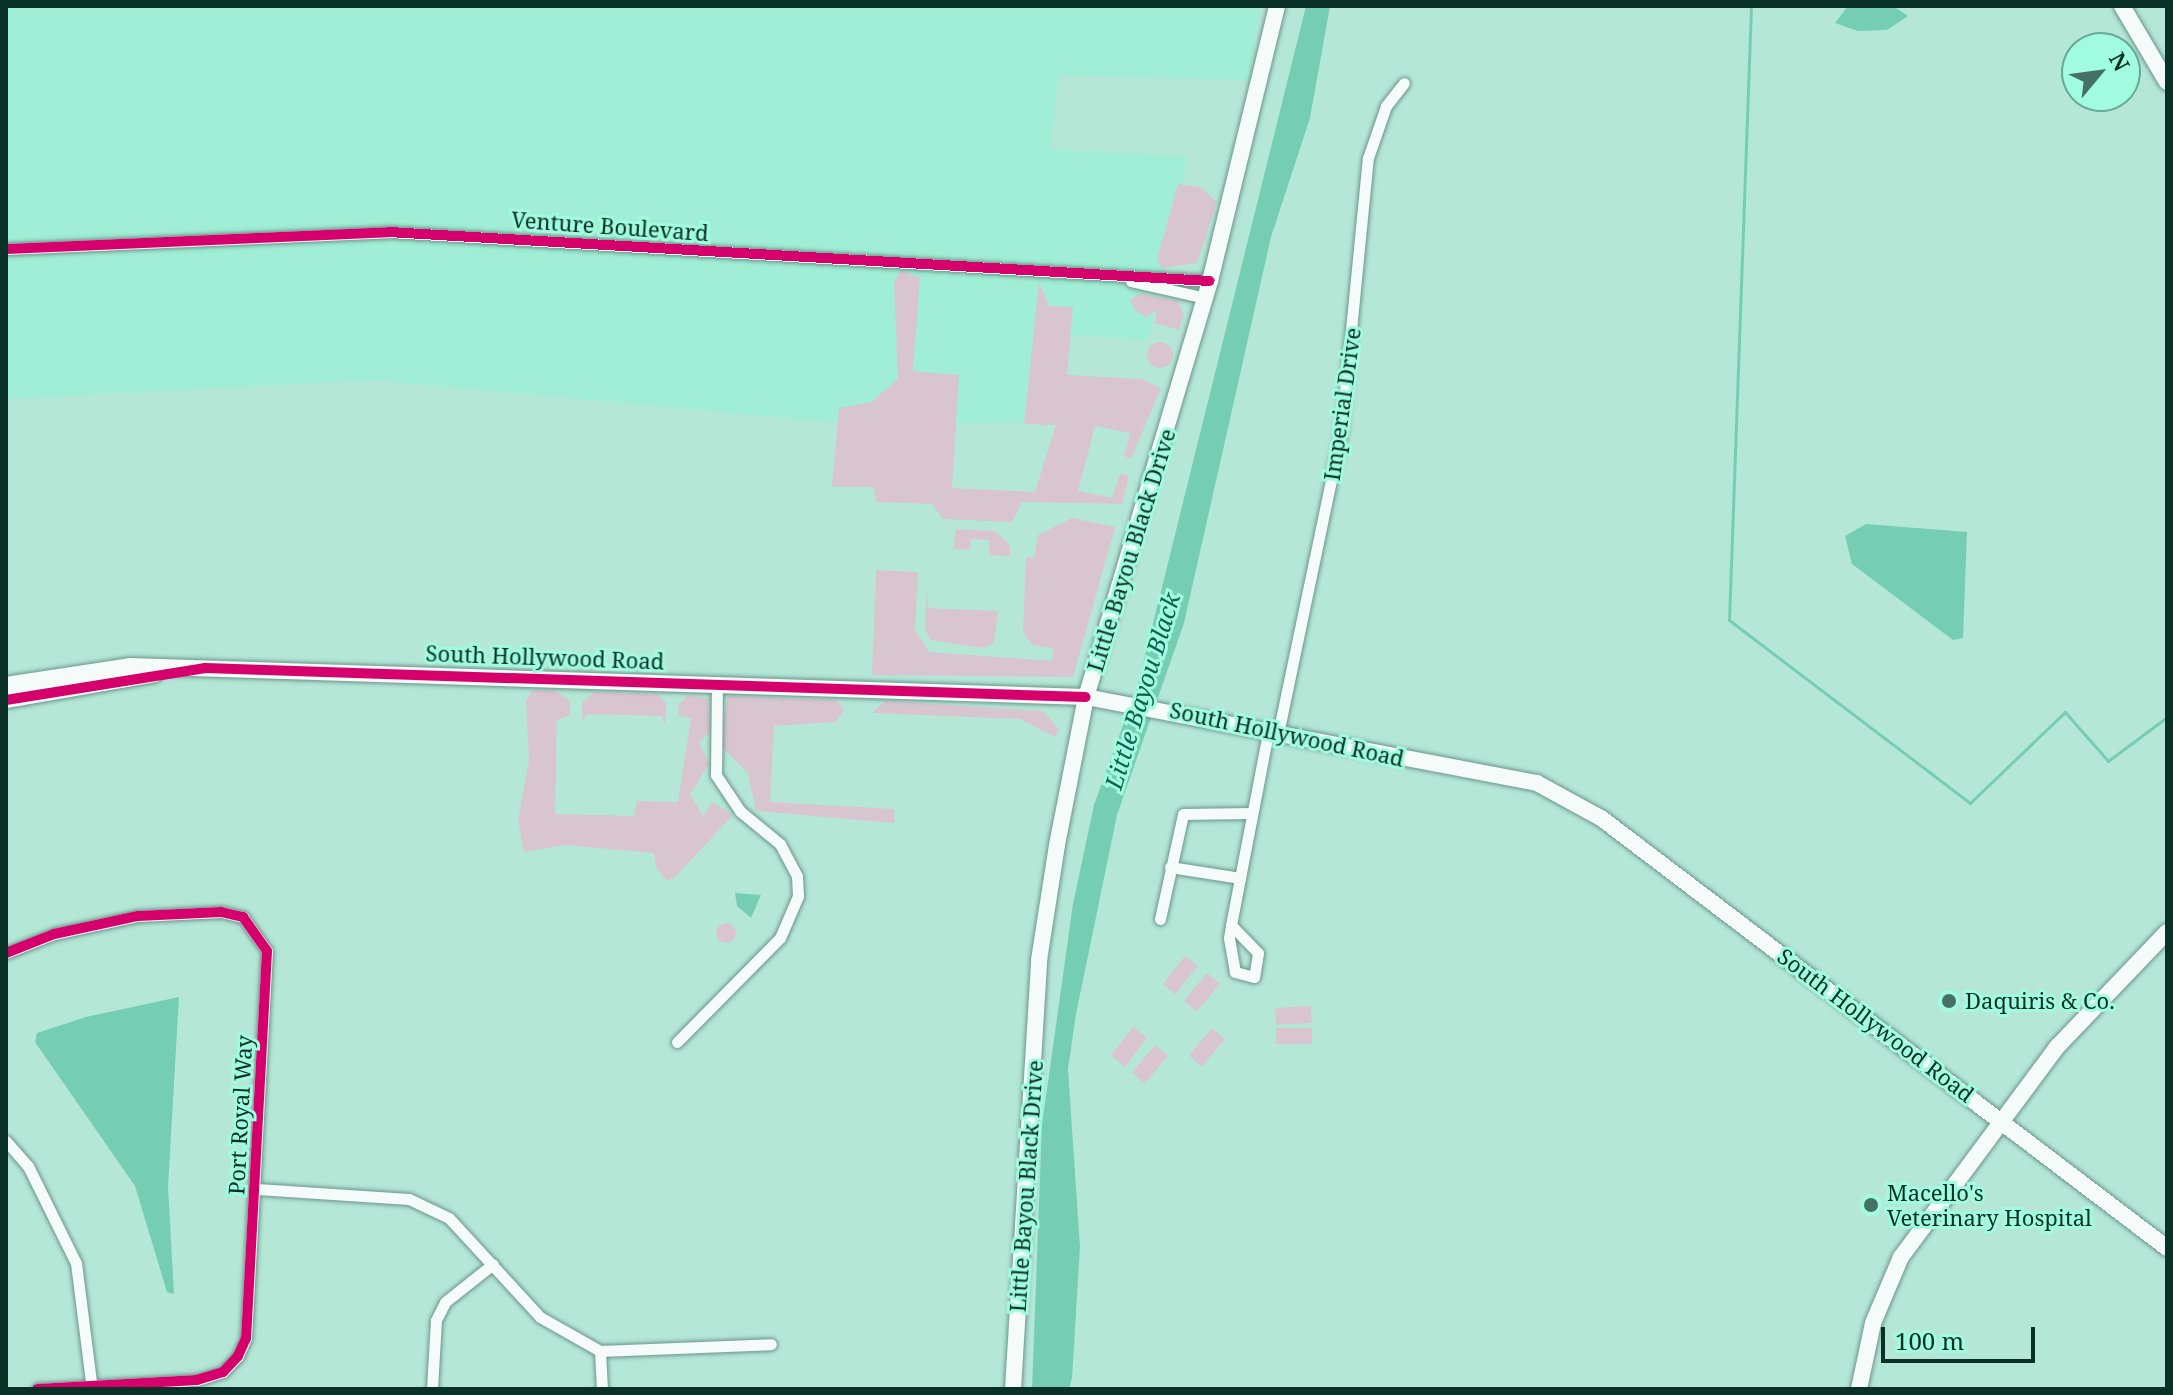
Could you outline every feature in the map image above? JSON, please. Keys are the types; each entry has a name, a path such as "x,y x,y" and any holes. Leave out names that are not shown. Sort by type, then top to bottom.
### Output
{"main road":[{"name":"Little Bayou Black Drive","path":"1013,1389 1039,960 1086,697 1208,289 1277,6"},
{"path":"2122,6 2167,82"},
{"name":"South Hollywood Road","path":"6,685 130,666 1086,697 1274,728 1564,794 2003,1120 2167,1248"},
{"name":"South Hollywood Road","path":"6,700 205,668"},
{"path":"1859,1389 1896,1268 2057,1047 2167,932"}],"street":[{"name":"Imperial Drive","path":"1231,925 1252,813 1341,432 1368,158 1386,106 1404,83"},
{"name":"Venture Boulevard","path":"6,249 389,232 1123,279 1208,289"},
{"path":"677,1042 780,938 798,896 781,858 716,775 717,683"},
{"path":"1160,919 1183,814 1252,813"},
{"path":"1170,867 1240,878"},
{"name":"Port Royal Way","path":"6,953 54,934 138,916 243,917 267,951 257,1189 246,1338 238,1356 223,1372 197,1380 37,1389"},
{"path":"6,1141 28,1166 76,1263 92,1388"},
{"path":"257,1189 409,1199 449,1218 540,1317 600,1351 771,1344"},
{"path":"432,1389 436,1320 445,1302 493,1264"},
{"path":"600,1351 602,1389"}],"shaded area":[{"path":"6,6 1259,6 1249,80 1059,75 1050,149 1188,157 1148,340 1042,333 1033,422 863,425 375,380 6,399"},
{"path":"1178,184 1200,187 1217,202 1197,263 1162,268 1157,260"},
{"path":"901,270 920,278 913,371 959,375 952,488 1035,492 1056,425 1024,424 1039,282 1049,306 1073,307 1067,375 1141,379 1161,388 1131,459 1124,456 1130,433 1095,426 1078,491 1112,498 1120,474 1129,476 1122,504 1022,502 1012,522 943,519 932,504 876,502 874,487 832,487 839,408 871,402 898,379 894,282"},
{"path":"1140,293 1177,301 1184,314 1179,330 1155,323 1156,310 1146,317 1136,311 1130,300"},
{"path":"1160,342 1169,346 1173,355 1169,364 1160,368 1151,364 1147,355 1151,346"},
{"path":"1072,518 1115,527 1073,677 872,675 876,570 918,572 915,631 929,652 1052,661 1053,648 1032,645 1023,632 1026,557 1034,558 1038,535"},
{"path":"956,529 994,531 1009,543 1011,556 989,555 989,540 971,539 970,550 953,549"},
{"path":"927,584 928,608 998,611 994,642 984,648 930,640 925,628"},
{"path":"533,690 554,690 570,701 570,715 557,720 555,814 634,816 637,801 678,802 691,718 679,716 678,705 688,695 709,699 710,732 699,742 709,764 690,794 703,816 712,802 733,815 675,877 668,881 657,870 654,853 565,845 524,852 518,820 529,761 526,700"},
{"path":"594,692 657,694 666,703 665,725 662,716 586,714 582,723 582,703"},
{"path":"728,696 837,700 844,710 836,722 774,726 770,802 894,809 894,823 756,811 748,773 721,746"},
{"path":"885,701 1043,711 1059,729 1055,737 1020,719 872,713"},
{"path":"726,923 733,926 736,933 733,940 726,943 719,940 716,933 719,926"},
{"path":"1185,956 1198,966 1175,994 1163,984"},
{"path":"1207,973 1220,984 1197,1012 1184,1001"},
{"path":"1311,1006 1312,1023 1276,1025 1275,1008"},
{"path":"1133,1027 1147,1038 1125,1066 1111,1055"},
{"path":"1212,1028 1225,1039 1202,1067 1189,1056"},
{"path":"1276,1028 1312,1028 1312,1044 1276,1044"},
{"path":"1155,1045 1168,1056 1145,1084 1132,1073"}],"water":[{"name":"Little Bayou Black","path":"1306,6 1330,6 1310,118 1271,237 1184,623 1117,815 1076,1014 1068,1069 1080,1247 1072,1378 1069,1389 1032,1389 1042,1125 1073,904 1094,805 1138,684"},
{"path":"1848,6 1893,6 1908,16 1887,30 1858,31 1835,23"},
{"path":"1866,524 1967,532 1963,638 1953,640 1852,564 1845,536"},
{"path":"735,893 761,895 751,918 737,906"},
{"path":"179,997 168,1187 174,1294 167,1292 135,1186 35,1042 37,1033 86,1017"}],"waterway":[{"path":"1751,6 1729,620 1970,803 2065,712 2108,761 2167,717"}],"cycle path":[{"path":"6,249 389,232 1210,281"},
{"path":"6,700 205,668 1086,697"},
{"path":"6,953 54,934 138,916 221,912 243,917 267,951 246,1338 238,1356 223,1372 197,1380 37,1389"}],"place":[{"name":"Daquiris & Co.","path":"1949,1001"},
{"name":"Macello's Veterinary Hospital","path":"1871,1205"}]}
